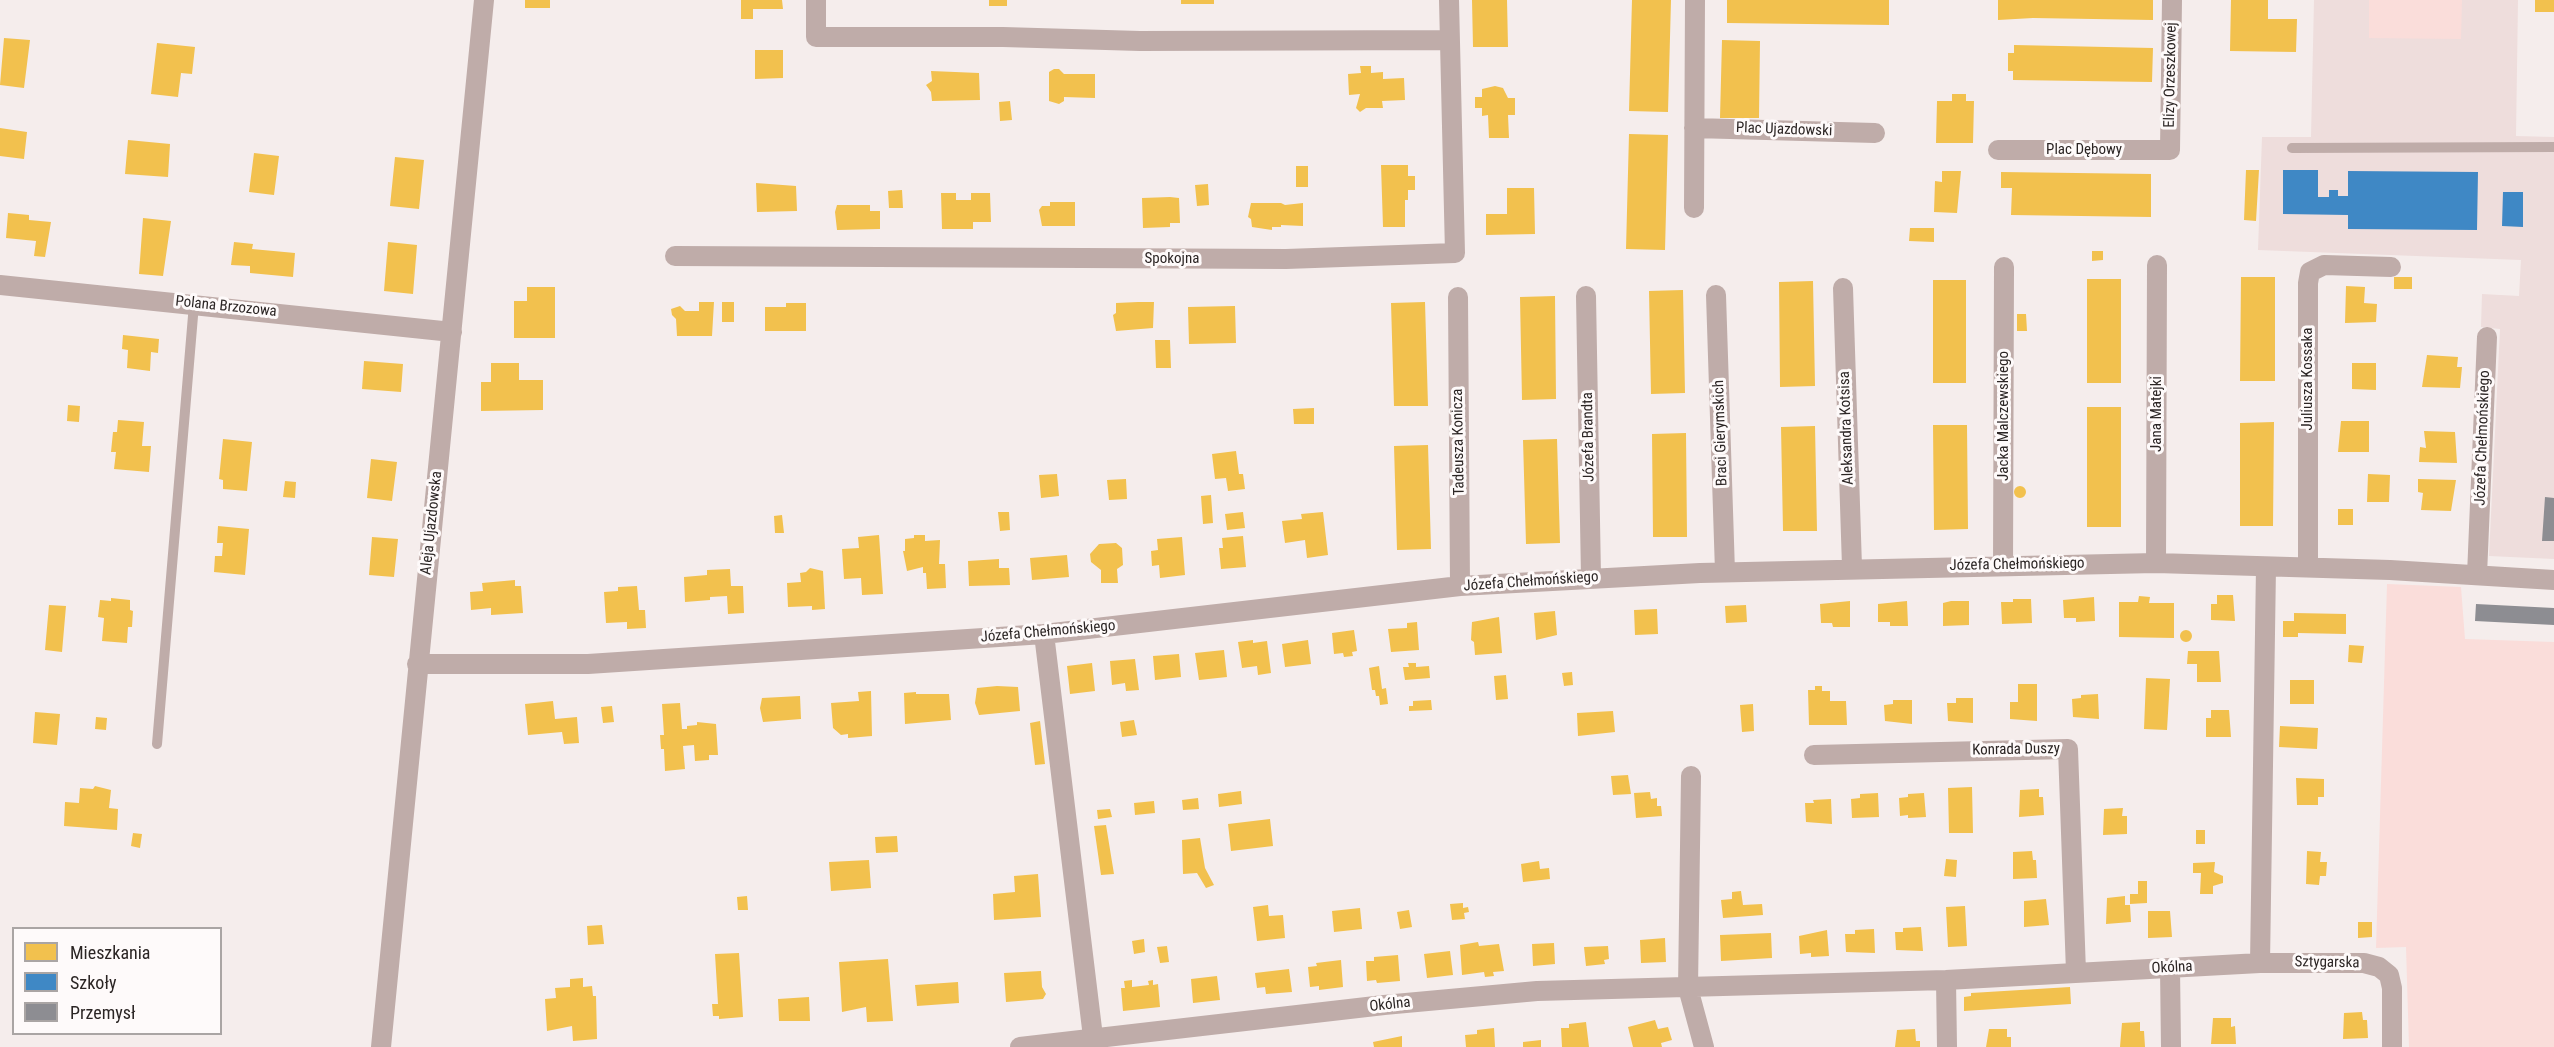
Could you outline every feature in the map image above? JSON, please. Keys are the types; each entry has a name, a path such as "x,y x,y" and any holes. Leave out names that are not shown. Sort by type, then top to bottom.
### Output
{"street":[{"name":"Aleja Ujazdowska","path":"381,1047 484,0"},
{"path":"816,0 816,37 1003,37 1140,41 1450,40"},
{"name":"Spokojna","path":"675,256 1286,260 1455,253 1449,0"},
{"path":"1694,208 1695,0"},
{"name":"Elizy Orzeszkowej","path":"2170,150 2172,0"},
{"name":"Plac Ujazdowski","path":"1694,128 1875,133"},
{"name":"Plac Dębowy","path":"1998,150 2170,150"},
{"name":"Jana Matejki","path":"2156,563 2157,265"},
{"name":"Juliusza Kossaka","path":"2308,567 2308,283 2310,272 2324,265 2391,267"},
{"name":"Jacka Malczewskiego","path":"2003,566 2004,267"},
{"name":"Polana Brzozowa","path":"0,285 452,332"},
{"name":"Aleksandra Kotsisa","path":"1843,288 1852,567"},
{"name":"Braci Gierymskich","path":"1716,295 1725,572"},
{"name":"Józefa Brandta","path":"1586,296 1592,577"},
{"name":"Tadeusza Konicza","path":"1458,297 1460,586"},
{"name":"Józefa Chełmońskiego","path":"2477,574 2487,337"},
{"name":"Józefa Chełmońskiego","path":"417,664 588,664 1044,634 1460,586 1592,577 1852,567 2156,563 2477,574 2554,580"},
{"path":"2260,963 2266,567"},
{"path":"1044,634 1093,1037"},
{"name":"Konrada Duszy","path":"1814,755 2068,749 2076,972"},
{"path":"1691,776 1688,988 1704,1047"},
{"name":"Okólna","path":"1020,1047 1063,1044 1093,1037 1537,991 1946,980 2260,963"},
{"name":"Sztygarska","path":"2260,963 2364,963 2379,967 2389,975 2392,988 2392,1047"},
{"path":"2170,968 2171,1047"},
{"path":"1946,980 1947,1047"}],"lane":[{"path":"2292,148 2554,147"},
{"path":"157,744 194,304"}],"shaded area":[{"path":"2314,0 2518,0 2516,136 2554,137 2554,559 2489,556 2500,329 2481,327 2482,294 2519,296 2521,260 2258,250 2262,137 2311,137"},
{"path":"2369,0 2462,0 2461,39 2369,38"},
{"path":"2387,584 2461,587 2465,639 2554,642 2554,1047 2409,1047 2406,947 2376,948"}],"building: Mieszkania":[{"path":"525,0 550,0 550,8 525,8"},
{"path":"741,0 782,0 783,9 753,9 753,19 741,19"},
{"path":"989,0 1007,0 1007,6 989,6"},
{"path":"1181,0 1214,0 1214,4 1181,4"},
{"path":"1472,0 1507,0 1508,47 1473,47"},
{"path":"1632,0 1671,0 1668,112 1629,111"},
{"path":"1727,0 1889,0 1889,25 1727,23"},
{"path":"1998,0 2153,0 2153,20 2033,18 1998,20"},
{"path":"2231,0 2268,0 2268,19 2297,19 2296,52 2230,51"},
{"path":"2535,0 2554,0 2554,12 2535,12"},
{"path":"4,38 30,40 24,88 0,85"},
{"path":"1722,40 1760,41 1759,118 1720,118"},
{"path":"157,43 195,47 192,74 181,73 178,97 151,94"},
{"path":"2014,45 2153,48 2152,82 2013,80 2013,71 2008,71 2008,53 2014,53"},
{"path":"755,50 783,50 783,78 755,79"},
{"path":"1360,66 1371,66 1371,73 1383,72 1383,79 1404,78 1405,100 1382,101 1383,108 1366,108 1360,112 1356,108 1360,94 1349,95 1348,74 1361,73"},
{"path":"1059,69 1064,74 1095,74 1095,98 1064,97 1064,101 1059,104 1049,101 1049,72"},
{"path":"931,71 979,73 980,100 932,101 931,92 926,85 932,81"},
{"path":"1495,86 1503,88 1508,98 1515,98 1515,115 1508,115 1509,138 1489,138 1488,115 1482,116 1482,108 1475,108 1475,97 1482,97 1482,89"},
{"path":"1952,94 1966,94 1966,101 1974,101 1973,143 1936,143 1937,101 1952,101"},
{"path":"1010,101 1012,120 1000,121 999,102"},
{"path":"0,128 27,132 24,159 0,156"},
{"path":"1629,134 1668,135 1665,250 1626,249"},
{"path":"128,140 170,144 168,177 125,174"},
{"path":"254,153 279,156 274,195 249,192"},
{"path":"395,157 424,160 419,209 390,206"},
{"path":"1381,165 1408,165 1408,176 1415,176 1415,190 1408,190 1408,200 1405,200 1405,227 1383,227"},
{"path":"1296,166 1308,166 1308,187 1296,187"},
{"path":"2246,170 2259,170 2256,221 2244,220"},
{"path":"1942,171 1961,171 1957,213 1934,212 1935,181 1942,182"},
{"path":"2001,172 2151,174 2151,217 2011,215 2012,188 2001,188"},
{"path":"756,183 796,186 797,211 757,212"},
{"path":"1208,184 1209,205 1197,206 1195,185"},
{"path":"1507,188 1534,188 1535,234 1486,235 1486,214 1507,214"},
{"path":"902,190 903,208 889,208 888,191"},
{"path":"941,193 956,193 956,200 971,200 971,193 990,193 991,222 973,222 973,229 942,229"},
{"path":"1142,198 1179,198 1180,223 1170,223 1170,227 1143,228"},
{"path":"1050,202 1075,202 1075,226 1042,226 1039,210 1042,206 1050,206"},
{"path":"1251,203 1285,205 1303,203 1303,226 1281,225 1281,227 1272,227 1272,230 1252,227 1251,219 1248,217"},
{"path":"837,205 870,205 870,211 880,211 880,229 837,230 835,212"},
{"path":"8,213 29,215 29,220 51,222 45,257 34,256 36,241 6,238"},
{"path":"143,218 171,221 163,276 139,274"},
{"path":"1910,228 1934,228 1934,242 1909,241"},
{"path":"234,242 253,244 252,249 295,253 293,277 250,273 250,266 231,265"},
{"path":"388,242 417,245 413,294 384,291"},
{"path":"2092,251 2103,251 2103,260 2092,261"},
{"path":"2241,277 2275,277 2275,381 2240,381"},
{"path":"2394,277 2412,277 2412,289 2394,289"},
{"path":"2087,279 2121,279 2121,383 2087,383"},
{"path":"1933,280 1966,280 1966,383 1933,383"},
{"path":"1813,281 1815,386 1780,387 1779,282"},
{"path":"2346,286 2365,287 2364,303 2377,304 2376,322 2345,323"},
{"path":"527,287 555,287 555,338 514,338 514,301 527,301"},
{"path":"1683,290 1685,393 1651,394 1649,291"},
{"path":"1555,296 1556,399 1522,400 1520,297"},
{"path":"699,302 714,302 712,336 677,336 676,319 671,309 680,306 685,311 699,311"},
{"path":"722,302 734,302 734,322 722,322"},
{"path":"1154,302 1153,328 1116,331 1113,315 1116,313 1116,303"},
{"path":"1425,302 1428,406 1394,406 1391,303"},
{"path":"786,303 806,303 806,331 765,331 765,307 786,307"},
{"path":"1235,306 1236,343 1189,344 1188,307"},
{"path":"2017,314 2026,314 2027,331 2017,331"},
{"path":"123,335 159,339 158,353 151,352 150,371 127,368 128,350 122,349"},
{"path":"1155,340 1170,340 1171,368 1156,368"},
{"path":"2427,355 2458,357 2457,367 2462,367 2460,388 2422,387"},
{"path":"364,361 403,364 401,392 362,389"},
{"path":"491,363 519,363 519,380 543,380 543,410 481,411 481,382 491,382"},
{"path":"2352,363 2376,363 2376,390 2352,389"},
{"path":"68,405 80,406 79,422 67,421"},
{"path":"2087,407 2121,407 2121,527 2087,527"},
{"path":"1314,408 1314,424 1294,424 1293,409"},
{"path":"118,420 144,422 142,446 151,446 149,472 114,469 116,452 111,452 113,432 117,432"},
{"path":"2341,421 2369,421 2369,452 2338,452"},
{"path":"2274,422 2273,526 2240,526 2240,423"},
{"path":"1933,425 1967,425 1968,529 1934,530"},
{"path":"1815,426 1817,531 1783,531 1781,427"},
{"path":"2424,431 2455,432 2457,463 2419,462 2420,447 2426,448"},
{"path":"1686,433 1687,537 1653,537 1652,434"},
{"path":"223,439 252,442 247,491 223,489 223,480 219,479"},
{"path":"1557,439 1560,543 1526,544 1523,440"},
{"path":"1428,445 1431,549 1397,550 1394,446"},
{"path":"1236,451 1239,474 1243,474 1245,489 1228,491 1226,478 1215,479 1212,454"},
{"path":"371,459 397,462 392,501 367,498"},
{"path":"1057,474 1059,496 1041,498 1039,475"},
{"path":"2368,474 2390,475 2389,502 2367,502"},
{"path":"1126,479 1127,499 1109,500 1107,480"},
{"path":"2418,479 2456,480 2451,511 2421,510 2423,493 2418,492"},
{"path":"285,481 296,482 295,498 283,497"},
{"path":"2022,486 2026,492 2022,498 2018,498 2014,490"},
{"path":"1211,495 1213,523 1203,524 1201,496"},
{"path":"2338,509 2353,509 2353,525 2338,525"},
{"path":"998,512 1009,512 1010,530 1000,531"},
{"path":"1243,512 1245,528 1227,530 1225,514"},
{"path":"1323,512 1328,555 1307,558 1305,540 1285,543 1282,521 1302,519 1301,514"},
{"path":"782,515 784,533 775,533 774,516"},
{"path":"218,526 249,529 245,575 214,572 215,556 222,556 223,543 217,543"},
{"path":"879,535 883,594 862,595 861,578 844,579 842,549 859,548 858,537"},
{"path":"914,535 925,535 925,541 940,540 939,564 945,564 946,588 927,589 926,573 923,573 923,567 907,571 903,551 905,551 905,539 914,538"},
{"path":"1243,536 1246,567 1221,569 1219,548 1223,548 1222,538"},
{"path":"372,537 398,539 394,577 369,575"},
{"path":"1182,537 1185,575 1160,578 1159,565 1152,566 1151,551 1158,550 1157,539"},
{"path":"1116,543 1122,548 1123,565 1117,569 1118,583 1101,583 1101,570 1091,562 1090,554 1099,544"},
{"path":"1067,555 1069,577 1032,580 1030,558"},
{"path":"999,559 999,568 1009,568 1010,585 969,586 968,561"},
{"path":"810,568 823,571 825,609 812,610 812,606 788,607 787,583 801,582 800,573"},
{"path":"730,569 731,586 743,586 744,613 728,614 727,596 685,602 684,577 707,575 707,570"},
{"path":"515,580 515,586 521,586 523,613 491,615 491,608 471,610 470,592 483,591 482,583"},
{"path":"637,586 639,610 645,610 646,628 627,629 627,622 606,623 604,592 618,591 618,587"},
{"path":"2217,595 2233,595 2235,621 2211,620 2211,604 2217,604"},
{"path":"2139,596 2150,597 2149,603 2174,603 2174,638 2119,637 2119,602 2138,602"},
{"path":"2094,597 2095,621 2076,622 2076,618 2064,618 2063,600"},
{"path":"111,598 130,600 130,610 133,611 132,627 128,627 127,643 102,641 104,618 98,617 100,600 111,601"},
{"path":"2013,599 2031,599 2032,623 2002,624 2001,602 2013,602"},
{"path":"1850,601 1850,627 1833,627 1832,623 1821,623 1820,604"},
{"path":"1907,601 1908,626 1890,626 1890,622 1878,622 1878,604"},
{"path":"1969,601 1969,625 1943,626 1943,603"},
{"path":"49,605 66,606 62,652 45,650"},
{"path":"1746,605 1747,622 1726,623 1725,606"},
{"path":"1657,609 1658,634 1635,635 1634,610"},
{"path":"1555,611 1557,635 1536,640 1534,613"},
{"path":"2294,613 2346,614 2346,634 2298,633 2298,637 2283,637 2283,621 2294,621"},
{"path":"1499,617 1502,653 1475,655 1474,642 1471,640 1472,622"},
{"path":"1417,622 1419,650 1391,652 1388,629 1407,628 1407,623"},
{"path":"1354,630 1357,651 1352,652 1353,656 1344,657 1343,653 1334,654 1332,633"},
{"path":"2186,630 2192,636 2186,642 2180,636"},
{"path":"1253,640 1253,643 1267,641 1271,673 1258,675 1257,666 1242,668 1238,642"},
{"path":"1308,640 1311,664 1285,667 1282,644"},
{"path":"2349,645 2364,646 2362,663 2348,662"},
{"path":"1224,650 1227,677 1199,680 1195,653"},
{"path":"2188,651 2219,651 2221,682 2197,682 2197,664 2187,664"},
{"path":"1179,654 1181,677 1155,680 1153,656"},
{"path":"1135,659 1139,690 1126,691 1125,683 1112,685 1110,661"},
{"path":"1092,663 1095,691 1070,694 1067,666"},
{"path":"1408,663 1416,663 1416,667 1429,666 1430,678 1405,680 1403,667 1409,667"},
{"path":"1379,666 1382,689 1386,688 1388,704 1380,705 1379,696 1376,696 1375,690 1372,690 1369,668"},
{"path":"1572,672 1573,685 1564,686 1562,673"},
{"path":"1506,675 1508,699 1496,700 1494,676"},
{"path":"2146,678 2170,679 2167,730 2144,729"},
{"path":"2290,680 2314,680 2314,704 2290,704"},
{"path":"2018,684 2037,684 2037,721 2010,719 2010,702 2018,702"},
{"path":"1815,686 1822,686 1822,691 1830,691 1830,701 1846,701 1847,725 1809,725 1808,690 1815,690"},
{"path":"1018,687 1020,711 979,715 975,703 977,688"},
{"path":"871,691 872,736 848,738 848,734 841,735 833,728 831,703 859,701 858,692"},
{"path":"916,692 916,694 949,694 951,720 905,724 904,693"},
{"path":"2098,694 2099,719 2073,717 2072,699 2081,698 2081,695"},
{"path":"800,696 801,719 763,722 760,708 762,698"},
{"path":"1956,698 1973,698 1973,723 1948,721 1947,703 1956,703"},
{"path":"1431,700 1432,710 1409,711 1409,706 1413,706 1413,701"},
{"path":"1893,700 1912,700 1912,724 1885,721 1884,705 1893,704"},
{"path":"553,701 555,719 577,717 579,743 564,744 562,732 528,735 525,704"},
{"path":"680,703 682,729 697,725 697,722 716,724 718,755 709,755 709,760 695,761 694,745 683,746 685,769 665,771 664,749 661,749 660,735 664,735 662,704"},
{"path":"1753,704 1754,731 1742,732 1740,705"},
{"path":"612,706 614,722 603,723 601,707"},
{"path":"2211,710 2229,710 2231,737 2206,737 2206,718 2211,718"},
{"path":"1613,711 1615,732 1578,736 1577,713"},
{"path":"35,712 60,714 57,745 33,743"},
{"path":"96,717 107,718 106,730 95,729"},
{"path":"1134,720 1137,735 1122,737 1120,722"},
{"path":"1040,721 1045,764 1035,765 1030,723"},
{"path":"2280,726 2318,728 2317,749 2279,747"},
{"path":"1628,775 1631,794 1613,795 1611,776"},
{"path":"2296,778 2324,779 2324,797 2318,797 2318,805 2297,805"},
{"path":"95,786 111,790 109,808 118,809 117,830 64,826 65,802 79,803 80,788 93,789"},
{"path":"1972,787 1973,833 1949,833 1948,788"},
{"path":"2039,789 2039,797 2043,797 2044,815 2019,817 2020,790"},
{"path":"1241,791 1242,804 1219,807 1218,794"},
{"path":"1650,792 1651,799 1657,798 1657,806 1661,806 1662,816 1636,818 1634,793"},
{"path":"1878,793 1879,817 1852,818 1851,799 1860,798 1860,794"},
{"path":"1924,793 1926,817 1900,816 1899,798 1908,797 1908,794"},
{"path":"1198,798 1199,809 1183,810 1182,800"},
{"path":"1831,799 1832,824 1806,822 1805,803"},
{"path":"1154,801 1155,813 1135,815 1134,803"},
{"path":"2123,808 2122,816 2127,816 2127,834 2103,835 2104,809"},
{"path":"1110,809 1112,817 1098,819 1097,810"},
{"path":"1270,819 1273,846 1231,851 1228,824"},
{"path":"1106,825 1114,874 1101,875 1094,826"},
{"path":"2196,830 2205,830 2205,844 2196,844"},
{"path":"133,833 142,834 140,848 131,846"},
{"path":"897,836 898,852 876,853 875,837"},
{"path":"1200,838 1205,868 1214,885 1206,888 1197,873 1183,874 1182,840"},
{"path":"2032,851 2033,860 2036,860 2037,878 2013,879 2013,852"},
{"path":"2307,851 2321,852 2320,862 2327,862 2326,876 2320,876 2319,885 2306,884"},
{"path":"1946,859 1957,860 1956,877 1944,876"},
{"path":"869,860 871,888 831,891 829,862"},
{"path":"1539,861 1540,869 1549,868 1550,879 1523,882 1521,864"},
{"path":"2215,862 2214,872 2223,876 2223,883 2213,886 2213,894 2200,894 2201,873 2193,873 2193,863"},
{"path":"1038,874 1041,917 994,920 993,894 1015,892 1014,876"},
{"path":"2138,881 2147,881 2147,903 2130,904 2130,894 2138,894"},
{"path":"1741,891 1743,905 1762,904 1763,915 1723,918 1721,900 1732,899 1732,892"},
{"path":"747,896 748,910 738,910 737,897"},
{"path":"2125,896 2125,905 2130,905 2131,922 2106,924 2107,898"},
{"path":"2046,899 2049,925 2024,927 2024,901"},
{"path":"1463,903 1463,908 1468,907 1469,912 1464,913 1465,919 1452,920 1450,904"},
{"path":"1268,905 1269,916 1283,915 1285,938 1257,941 1253,907"},
{"path":"1965,906 1967,946 1948,947 1946,907"},
{"path":"1360,908 1362,929 1334,932 1332,911"},
{"path":"1409,910 1412,927 1400,929 1397,912"},
{"path":"2148,911 2170,911 2172,937 2148,938"},
{"path":"2358,922 2372,922 2372,937 2358,938"},
{"path":"602,925 604,944 588,945 587,926"},
{"path":"1921,927 1923,951 1896,950 1895,932 1903,932 1903,928"},
{"path":"1874,929 1875,953 1846,952 1845,934 1855,934 1855,930"},
{"path":"1827,930 1829,956 1811,957 1811,953 1800,954 1799,936"},
{"path":"1771,933 1772,958 1721,961 1720,935"},
{"path":"1665,938 1666,962 1641,963 1640,940"},
{"path":"1144,939 1145,952 1134,954 1132,941"},
{"path":"1478,942 1479,946 1499,944 1504,971 1493,972 1494,976 1485,977 1484,972 1462,975 1460,945"},
{"path":"1554,943 1555,964 1533,966 1532,944"},
{"path":"1167,946 1169,962 1160,963 1157,947"},
{"path":"1608,946 1609,959 1604,960 1605,964 1586,966 1584,947"},
{"path":"1450,951 1453,975 1427,978 1424,954"},
{"path":"739,953 743,1017 719,1019 719,1016 713,1016 712,1004 718,1004 715,954"},
{"path":"1398,955 1400,981 1377,983 1376,980 1367,981 1366,961 1374,961 1374,957"},
{"path":"888,959 893,1021 867,1022 866,1007 842,1012 839,962"},
{"path":"1341,960 1343,987 1319,990 1319,986 1310,987 1308,967 1317,966 1316,963"},
{"path":"1289,969 1292,992 1266,994 1265,987 1257,988 1255,973"},
{"path":"1041,971 1042,987 1046,994 1043,999 1006,1002 1004,973"},
{"path":"1217,976 1220,1000 1193,1003 1191,979"},
{"path":"583,978 583,987 592,986 593,996 596,996 597,1039 573,1041 572,1026 547,1031 545,999 556,998 555,988 570,987 570,979"},
{"path":"1132,980 1132,987 1149,985 1148,981 1153,980 1153,985 1158,984 1160,1007 1123,1011 1121,988 1125,988 1124,981"},
{"path":"958,982 959,1003 917,1006 915,985"},
{"path":"2070,987 2071,1004 1964,1011 1964,997 1971,996 1971,993"},
{"path":"809,997 810,1021 779,1021 778,999"},
{"path":"2362,1012 2363,1020 2367,1020 2368,1038 2343,1039 2344,1013"},
{"path":"2213,1018 2231,1018 2231,1027 2235,1026 2236,1044 2211,1044"},
{"path":"1655,1020 1658,1029 1668,1027 1672,1040 1661,1043 1662,1047 1633,1047 1628,1027"},
{"path":"1586,1022 1589,1047 1562,1047 1561,1028 1569,1028 1569,1024"},
{"path":"2140,1022 2140,1031 2144,1031 2145,1047 2120,1047 2122,1023"},
{"path":"1494,1028 1495,1047 1466,1047 1465,1035 1477,1034 1477,1030"},
{"path":"1915,1029 1916,1041 1920,1041 1920,1047 1895,1047 1897,1030"},
{"path":"1989,1029 2007,1029 2007,1037 2011,1037 2011,1047 1986,1047"},
{"path":"1402,1036 1402,1047 1374,1047 1373,1042"},
{"path":"1541,1040 1541,1047 1523,1047 1523,1042"}],"building: Szkoły":[{"path":"2283,170 2318,170 2318,197 2329,197 2329,190 2338,190 2338,196 2348,196 2348,171 2478,172 2477,230 2348,229 2348,215 2283,214"},
{"path":"2503,192 2523,192 2523,227 2502,226"}],"building: Przemysł":[{"path":"2545,497 2554,498 2554,541 2542,541"},
{"path":"2476,604 2554,608 2554,625 2475,621"}]}
